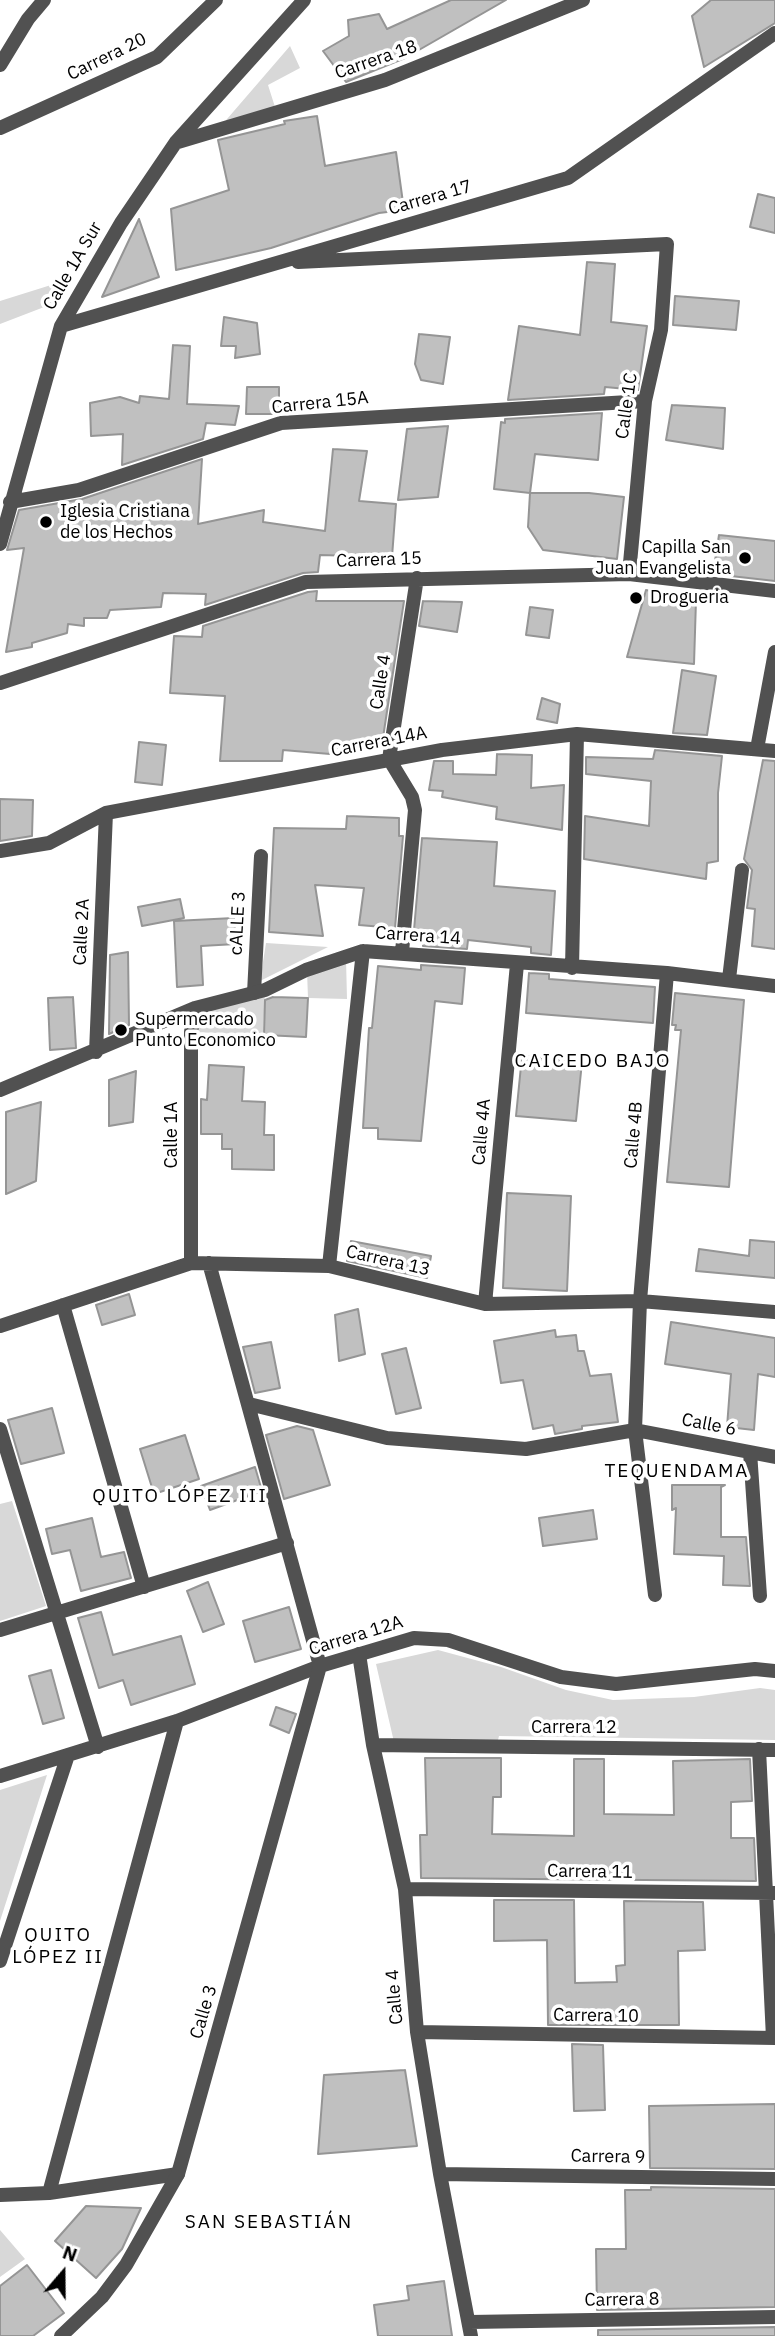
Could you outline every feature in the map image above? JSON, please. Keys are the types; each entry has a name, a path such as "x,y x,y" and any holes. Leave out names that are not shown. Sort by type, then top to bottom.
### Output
{"street":[{"path":"0,65 28,19 44,0"},
{"name":"Carrera 20","path":"0,128 157,57 216,0"},
{"path":"176,142 304,0"},
{"name":"Carrera 18","path":"176,142 385,80 583,0"},
{"name":"Carrera 17","path":"61,326 568,178 775,33"},
{"name":"Calle 1A Sur","path":"0,544 9,502 61,326 121,223 176,142"},
{"name":"Calle 1C","path":"276,263 667,244 661,330 645,401 629,574"},
{"name":"Carrera 15A","path":"9,502 79,489 281,423 645,401"},
{"name":"Carrera 15","path":"0,683 306,582 629,574 775,591"},
{"name":"Calle 4","path":"389,759 417,578"},
{"path":"757,749 775,652"},
{"path":"572,968 577,734"},
{"name":"Carrera 14A","path":"0,851 49,843 106,813 442,750 577,734 775,751"},
{"path":"389,759 412,797 415,810 402,952"},
{"name":"Calle 2A","path":"96,1052 106,813"},
{"name":"cALLE 3","path":"254,993 261,856"},
{"path":"729,979 742,870"},
{"path":"329,1266 363,951"},
{"name":"Carrera 14","path":"0,1090 96,1052 195,1008 254,993 306,970 363,951 667,973 775,986"},
{"name":"Calle 4A","path":"485,1304 517,964"},
{"name":"Calle 4B","path":"655,1595 635,1430 640,1301 667,973"},
{"name":"Calle 1A","path":"191,1263 191,1032 195,1008"},
{"name":"Carrera 13","path":"0,1326 191,1263 329,1266 485,1304 640,1301 775,1312"},
{"path":"209,1263 320,1666"},
{"path":"63,1305 144,1587"},
{"path":"248,1404 387,1438 526,1449 635,1430"},
{"path":"0,1429 98,1747"},
{"name":"Calle 6","path":"635,1430 775,1457"},
{"path":"750,1452 760,1596"},
{"path":"0,1630 287,1543"},
{"name":"Carrera 12A","path":"0,1776 66,1758 177,1721 320,1666 414,1637 449,1640 561,1677 615,1684 755,1669 775,1671"},
{"name":"Calle 4","path":"359,1654 373,1745 405,1889 417,2032 440,2174 470,2329"},
{"name":"Calle 3","path":"61,2336 102,2297 126,2265 178,2174 320,1666"},
{"path":"48,2193 177,1721"},
{"name":"Carrera 12","path":"373,1745 775,1750"},
{"path":"759,1749 770,1892 774,2038"},
{"path":"0,1961 66,1758"},
{"name":"Carrera 11","path":"405,1889 770,1892"},
{"name":"Carrera 10","path":"417,2032 774,2038"},
{"path":"0,2195 48,2193 178,2174"},
{"name":"Carrera 9","path":"440,2174 775,2179"},
{"name":"Carrera 8","path":"470,2329 775,2317"}],"shaded area":[{"path":"290,46 300,68 268,85 275,107 221,126"},
{"path":"67,280 52,304 0,324 0,301"},
{"path":"266,943 328,947 260,981"},
{"path":"346,959 347,999 308,998 307,971"},
{"path":"265,992 263,1035 193,1032 197,1009"},
{"path":"12,1501 46,1606 0,1621 0,1504"},
{"path":"438,1650 501,1667 566,1690 613,1700 694,1697 760,1688 775,1690 775,1740 499,1736 497,1744 394,1742 376,1664"},
{"path":"47,1775 0,1921 0,1790"},
{"path":"0,2230 25,2259 0,2277"}],"building":[{"path":"451,0 506,0 405,58 346,82 323,51 349,36 348,20 379,14 387,29"},
{"path":"711,0 775,0 775,23 704,67 692,16"},
{"path":"317,116 325,166 396,152 404,210 379,213 271,248 176,270 171,209 229,190 218,140 285,124 284,121"},
{"path":"758,194 775,198 775,233 750,227"},
{"path":"139,219 159,277 102,297"},
{"path":"587,262 615,264 611,322 647,326 638,390 605,387 604,394 508,400 519,326 580,335"},
{"path":"675,296 739,301 736,330 673,325"},
{"path":"224,317 257,323 260,354 235,358 236,346 221,346"},
{"path":"419,334 450,337 443,384 421,380 415,364"},
{"path":"173,345 190,346 187,404 239,406 235,425 206,423 203,439 122,465 123,434 91,436 90,403 120,397 139,403 140,396 169,399"},
{"path":"247,387 279,387 279,414 246,414"},
{"path":"672,405 725,408 723,449 666,440"},
{"path":"602,413 598,460 535,454 530,493 494,489 501,422 505,423 505,419"},
{"path":"448,426 438,497 398,500 407,429"},
{"path":"333,449 367,451 359,501 396,504 392,557 320,555 318,572 303,573 205,605 206,594 163,593 161,607 110,610 107,618 84,618 84,626 68,624 67,633 32,643 32,647 6,652 24,548 7,550 19,510 82,499 202,459 198,524 264,510 263,522 325,531"},
{"path":"530,493 589,493 624,497 617,559 543,550 528,527"},
{"name":"Capilla San Juan Evangelista","path":"719,535 775,541 775,581 713,574"},
{"path":"646,590 696,600 694,664 627,657"},
{"path":"317,591 316,601 404,601 382,744 332,748 330,754 283,750 282,761 220,761 225,696 170,693 174,636 202,637 203,626"},
{"path":"423,601 462,602 457,632 419,626"},
{"path":"530,607 553,610 549,638 526,635"},
{"path":"682,670 716,676 707,735 673,733"},
{"path":"542,698 560,704 557,723 537,719"},
{"path":"139,742 166,745 162,785 135,782"},
{"path":"655,750 722,756 718,793 718,861 707,863 706,879 584,859 585,816 649,826 651,781 586,774 586,757 653,759"},
{"path":"497,754 532,755 531,788 564,785 562,830 496,819 497,807 442,797 443,791 429,790 434,761 453,761 453,774 496,775"},
{"path":"763,760 775,761 775,949 752,946 755,909 747,908 752,870 744,859"},
{"path":"0,799 33,800 32,836 0,841"},
{"path":"347,816 399,818 399,836 403,836 395,928 359,925 364,888 315,885 323,936 269,932 274,828 346,829"},
{"path":"422,838 497,842 494,886 555,891 551,955 531,953 531,947 468,940 467,949 423,946 424,931 414,930"},
{"path":"180,899 184,918 142,926 138,907"},
{"path":"234,918 236,944 201,946 203,985 177,987 174,921"},
{"path":"128,952 129,1025 109,1034 110,955"},
{"path":"421,965 465,968 462,1004 435,1001 421,1141 378,1139 378,1128 363,1128 369,1028 372,1028 378,966 421,970"},
{"path":"529,973 549,974 549,979 655,987 653,1023 526,1013"},
{"path":"675,993 744,1000 729,1187 667,1182 681,1030 675,1030 676,1025 672,1025"},
{"path":"73,997 76,1048 50,1050 48,998"},
{"path":"273,997 308,998 306,1037 264,1035 265,1000"},
{"path":"522,1056 582,1062 576,1121 516,1116"},
{"path":"209,1065 244,1067 242,1101 265,1102 264,1135 274,1135 274,1170 232,1169 232,1149 222,1149 222,1134 201,1134 201,1099 207,1100"},
{"path":"136,1071 133,1122 109,1126 109,1080"},
{"path":"41,1102 36,1181 6,1194 6,1112"},
{"path":"507,1193 571,1196 567,1291 503,1288"},
{"path":"750,1240 775,1242 775,1278 696,1271 699,1249 749,1256"},
{"path":"351,1241 431,1256 427,1278 347,1261"},
{"path":"129,1294 135,1315 102,1325 96,1305"},
{"path":"358,1309 365,1354 339,1361 335,1315"},
{"path":"671,1322 775,1338 775,1377 758,1374 754,1430 727,1427 731,1374 665,1364"},
{"path":"555,1330 556,1337 576,1335 578,1351 584,1351 590,1376 611,1374 618,1422 582,1426 582,1429 555,1434 553,1425 533,1429 523,1380 501,1383 494,1341"},
{"path":"271,1342 280,1388 255,1393 243,1347"},
{"path":"406,1348 421,1408 396,1414 382,1354"},
{"path":"52,1408 64,1453 21,1464 8,1420"},
{"path":"297,1426 313,1430 330,1485 284,1499 266,1435"},
{"path":"185,1435 199,1479 154,1494 140,1449"},
{"path":"255,1467 262,1491 210,1510 201,1486"},
{"path":"672,1485 725,1485 721,1487 721,1537 746,1537 750,1586 723,1585 724,1556 674,1554 676,1508 672,1510"},
{"path":"593,1510 597,1539 543,1546 539,1518"},
{"path":"92,1518 101,1557 124,1552 131,1578 81,1591 70,1550 52,1554 46,1529"},
{"path":"208,1582 224,1624 203,1632 187,1591"},
{"path":"289,1607 301,1649 255,1662 243,1621"},
{"path":"101,1612 113,1655 181,1636 195,1684 131,1705 123,1680 99,1688 78,1618"},
{"path":"51,1670 64,1718 43,1724 29,1676"},
{"path":"276,1707 296,1714 289,1733 270,1725"},
{"path":"425,1758 501,1758 501,1797 493,1797 492,1834 574,1836 574,1759 604,1759 604,1814 674,1815 673,1761 750,1759 752,1801 731,1802 731,1838 754,1838 756,1881 421,1878 420,1835 427,1835"},
{"path":"494,1900 574,1900 575,1983 617,1982 616,1966 625,1965 624,1901 703,1902 705,1950 678,1951 679,2025 548,2025 547,1940 494,1941"},
{"path":"572,2044 603,2045 605,2110 574,2111"},
{"path":"405,2070 417,2146 318,2154 324,2075"},
{"path":"775,2104 775,2169 650,2168 649,2106"},
{"path":"651,2187 775,2189 775,2307 597,2310 596,2249 626,2249 625,2190 651,2190"},
{"path":"86,2206 141,2208 122,2249 96,2278 55,2241"},
{"path":"27,2265 64,2313 33,2336 0,2336 0,2286"},
{"path":"444,2281 452,2336 378,2336 374,2305 409,2300 407,2286"},
{"path":"775,2327 775,2336 598,2336 598,2330"}],"place":[{"name":"Iglesia Cristiana de los Hechos","path":"46,522"},
{"name":"Capilla San Juan Evangelista","path":"745,558"},
{"name":"Drogueria","path":"636,598"},
{"name":"Supermercado Punto Economico","path":"121,1030"}],"district":[{"name":"CAICEDO BAJO","path":"593,1062"},
{"name":"TEQUENDAMA","path":"677,1472"},
{"name":"QUITO LÓPEZ III","path":"180,1497"},
{"name":"QUITO LÓPEZ II","path":"58,1947"},
{"name":"SAN SEBASTIÁN","path":"269,2223"}]}
